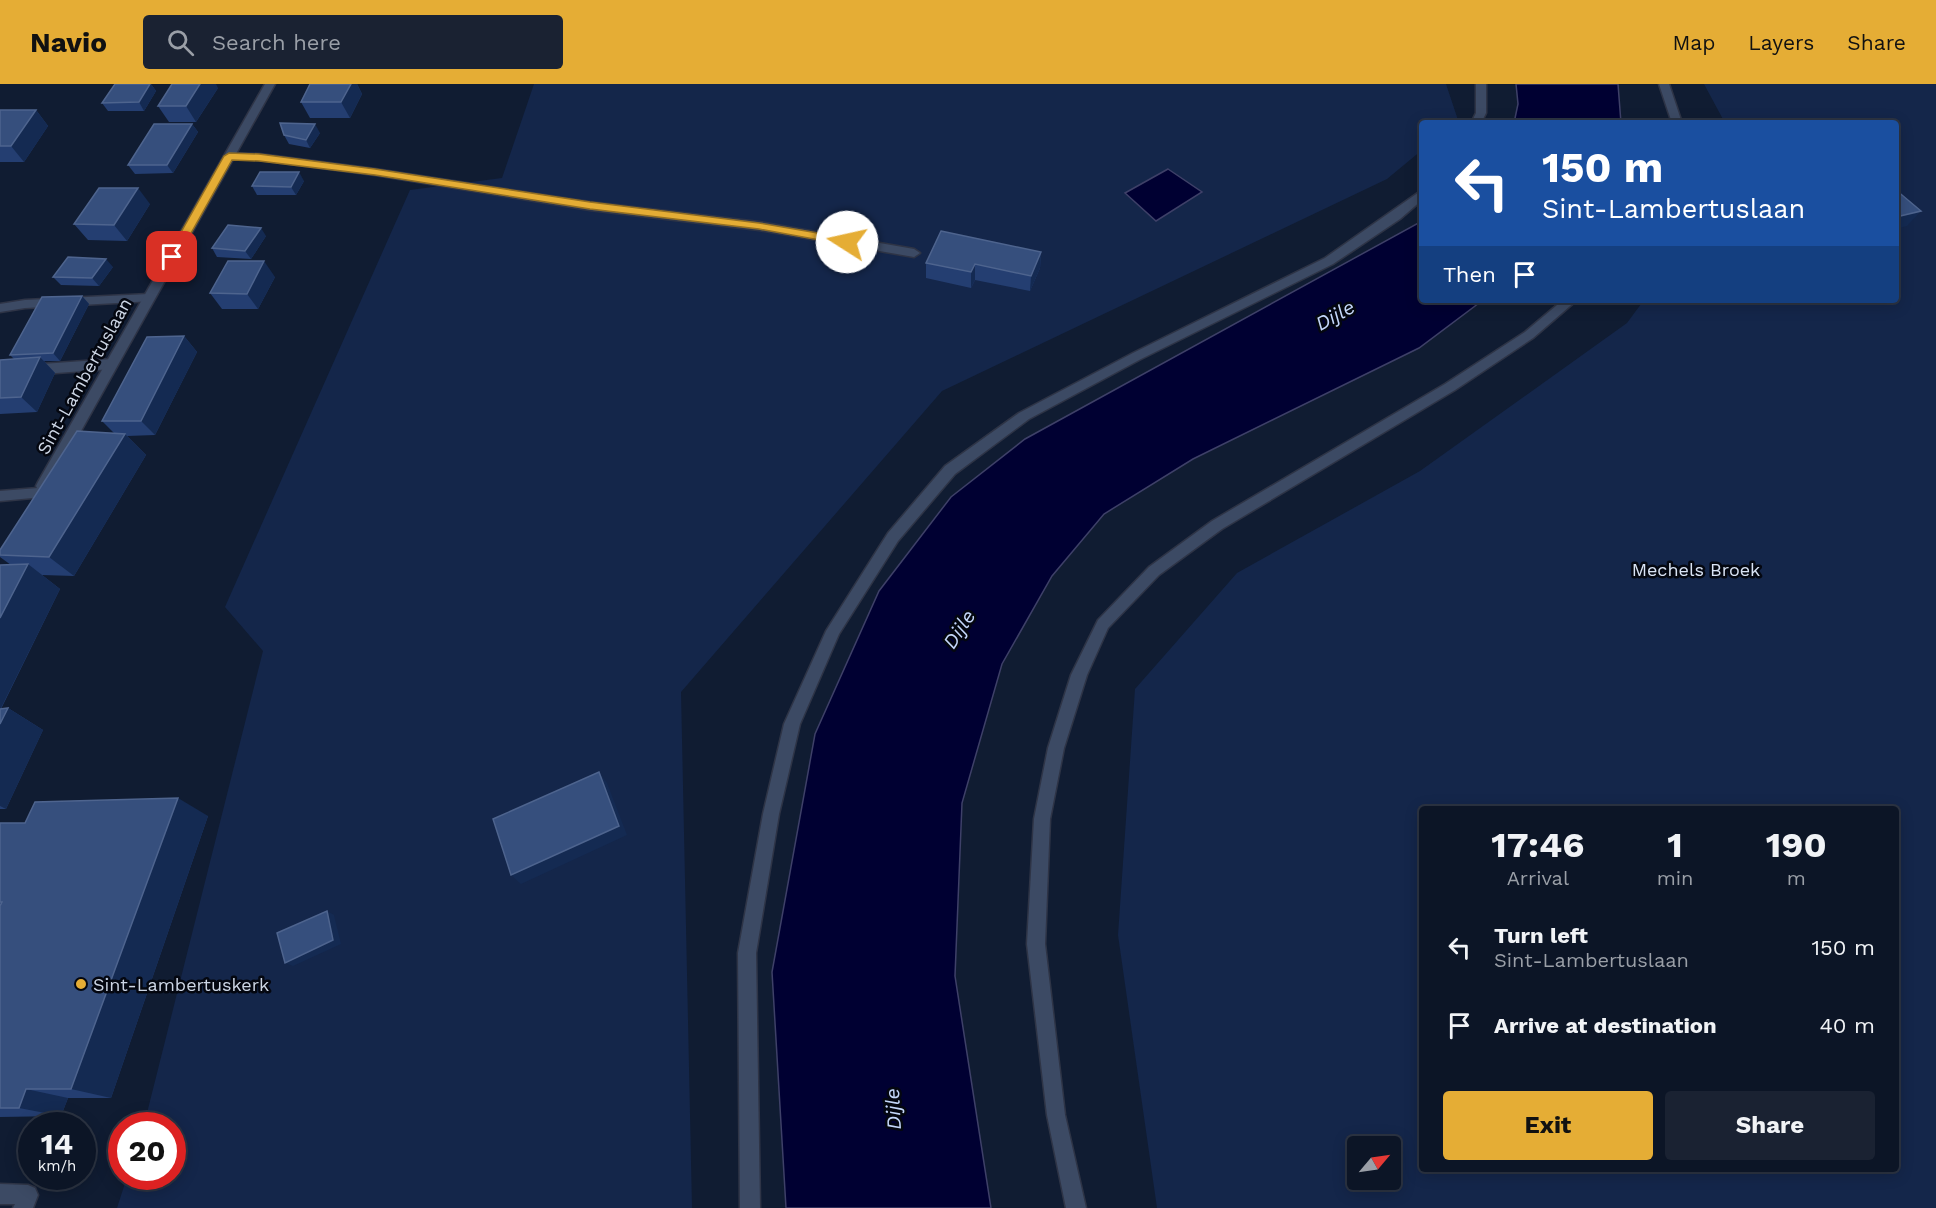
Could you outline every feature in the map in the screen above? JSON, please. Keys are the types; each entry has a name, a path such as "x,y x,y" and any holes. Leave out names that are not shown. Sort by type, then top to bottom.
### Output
{"street":[{"name":"Sint-Lambertuslaan","path":"28,512 270,84"},
{"path":"1478,120 1481,113 1481,84"},
{"path":"1664,84 1676,120"},
{"path":"229,156 375,172 590,206 759,226 914,253"},
{"path":"750,1208 747,952 771,814 796,714 833,632 893,537 950,470 1024,416 1137,356 1329,261 1396,216 1419,197"},
{"path":"0,308 25,304 149,298"},
{"path":"1076,1208 1056,1115 1036,933 1042,819 1056,748 1079,675 1103,624 1154,571 1217,525 1449,387 1528,334 1567,303"},
{"path":"0,372 112,364"},
{"path":"0,496 38,493"},
{"path":"0,1194 28,1194 23,1208"}],"green space":[{"path":"534,84 1446,84 1458,120 1419,120 1419,152 1387,179 942,391 681,692 692,1208 117,1208 123,1190 186,1190 186,1112 147,1112 263,651 225,607 410,190 502,178"},
{"name":"Mechels Broek","path":"1704,84 1936,84 1936,1208 1157,1208 1118,935 1135,689 1237,573 1420,471 1627,323 1642,303 1899,303 1899,120 1723,120"}],"water":[{"path":"1516,84 1618,84 1621,120 1515,120 1518,104"},
{"path":"1168,169 1202,192 1156,221 1125,193"},
{"name":"Dijle","path":"1419,223 1419,303 1479,303 1419,348 1193,459 1104,514 1052,576 1002,664 962,803 955,976 991,1208 786,1208 772,972 815,734 879,591 951,497 1025,439"}],"building":[{"path":"115,84 150,84 139,102 102,103"},
{"path":"172,84 200,84 186,106 158,106"},
{"path":"310,84 351,84 341,102 301,102"},
{"path":"0,110 36,110 11,146 0,146"},
{"path":"280,123 315,124 306,140 284,135"},
{"path":"154,124 192,124 167,165 128,165"},
{"path":"260,172 299,172 291,187 252,186"},
{"path":"99,188 138,188 114,225 74,224"},
{"path":"1899,193 1921,211 1899,216"},
{"path":"228,225 261,228 245,251 212,248"},
{"path":"941,231 1041,252 1031,276 975,264 971,272 926,263"},
{"path":"68,257 106,259 92,278 53,277"},
{"path":"228,261 264,261 247,294 210,293"},
{"path":"82,296 53,353 10,355 42,297"},
{"path":"184,336 141,421 102,421 147,337"},
{"path":"40,357 21,397 0,398 0,360"},
{"path":"77,431 125,434 49,557 0,555 0,550"},
{"path":"28,564 0,618 0,565"},
{"path":"8,708 0,724 0,709"},
{"path":"599,772 619,826 511,875 493,819"},
{"name":"Sint-Lambertuskerk","path":"178,798 71,1089 26,1089 19,1108 0,1108 0,906 2,902 0,902 0,823 25,823 35,802"},
{"path":"327,911 333,940 285,963 277,933"}],"place":[{"name":"Sint-Lambertuskerk","path":"81,984"}],"route":[{"path":"172,257 229,156 375,172 590,206 759,226 847,242"}]}
